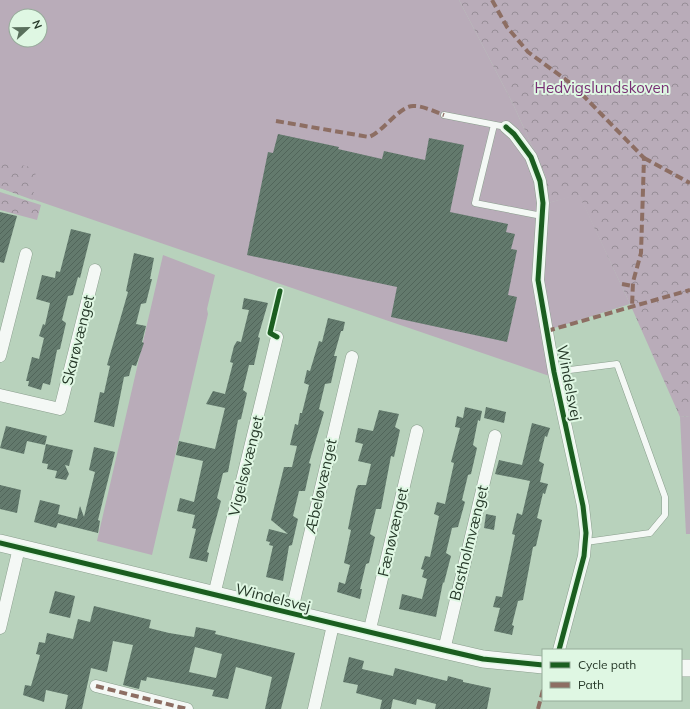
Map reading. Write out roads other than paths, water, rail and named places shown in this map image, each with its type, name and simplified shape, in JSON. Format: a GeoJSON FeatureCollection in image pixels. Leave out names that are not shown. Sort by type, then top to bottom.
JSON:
{"type":"FeatureCollection","features":[{"type":"Feature","properties":{"kind":"street","name":"Windelsvej"},"geometry":{"type":"LineString","coordinates":[[506,127],[514,134],[531,157],[540,181],[542,216],[538,280],[554,372],[583,506],[586,542],[584,556],[559,649]]}},
{"type":"Feature","properties":{"kind":"street"},"geometry":{"type":"LineString","coordinates":[[0,356],[26,254]]}},
{"type":"Feature","properties":{"kind":"street","name":"Skarøvænget"},"geometry":{"type":"LineString","coordinates":[[0,395],[60,410],[95,270]]}},
{"type":"Feature","properties":{"kind":"street","name":"Vigelsøvænget"},"geometry":{"type":"LineString","coordinates":[[214,595],[277,336]]}},
{"type":"Feature","properties":{"kind":"street","name":"Æbeløvænget"},"geometry":{"type":"LineString","coordinates":[[291,614],[352,357]]}},
{"type":"Feature","properties":{"kind":"street","name":"Fænøvænget"},"geometry":{"type":"LineString","coordinates":[[369,633],[417,431]]}},
{"type":"Feature","properties":{"kind":"street","name":"Bastholmvænget"},"geometry":{"type":"LineString","coordinates":[[444,650],[495,436]]}},
{"type":"Feature","properties":{"kind":"street","name":"Windelsvej"},"geometry":{"type":"LineString","coordinates":[[0,543],[334,625],[483,659],[542,665]]}},
{"type":"Feature","properties":{"kind":"street"},"geometry":{"type":"LineString","coordinates":[[0,628],[20,548]]}},
{"type":"Feature","properties":{"kind":"street"},"geometry":{"type":"LineString","coordinates":[[314,709],[334,625]]}},
{"type":"Feature","properties":{"kind":"street"},"geometry":{"type":"LineString","coordinates":[[96,686],[188,709]]}},
{"type":"Feature","properties":{"kind":"lane"},"geometry":{"type":"LineString","coordinates":[[444,115],[506,127]]}},
{"type":"Feature","properties":{"kind":"lane"},"geometry":{"type":"LineString","coordinates":[[494,124],[475,203],[542,216]]}},
{"type":"Feature","properties":{"kind":"lane"},"geometry":{"type":"LineString","coordinates":[[554,372],[617,364],[665,497],[665,515],[650,533],[586,542]]}},
{"type":"Feature","properties":{"kind":"park label","name":"Hedvigslundskoven"},"geometry":{"type":"Point","coordinates":[602,88]}}]}
